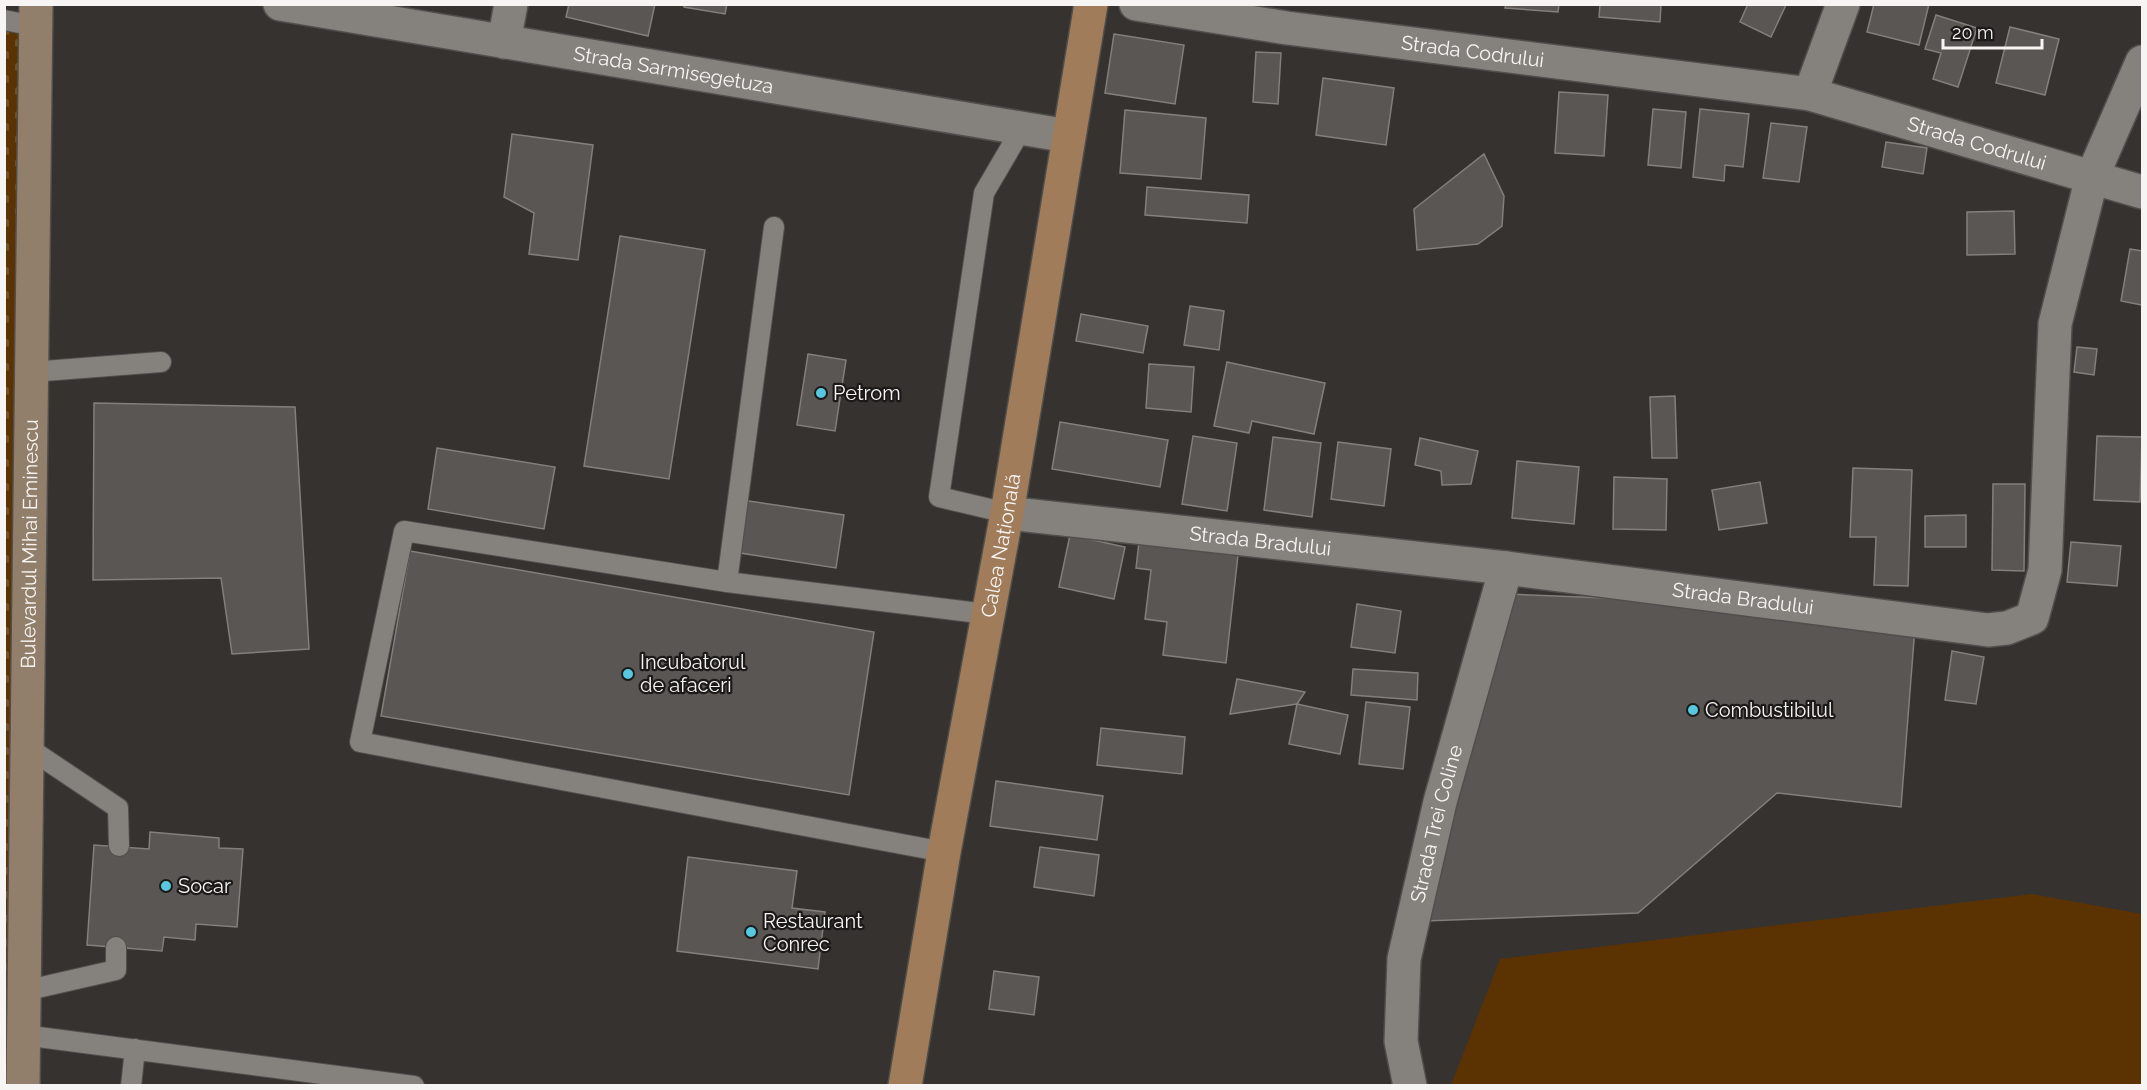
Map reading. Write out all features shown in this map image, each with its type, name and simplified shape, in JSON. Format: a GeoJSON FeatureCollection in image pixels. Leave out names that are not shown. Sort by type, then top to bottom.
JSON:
{"type":"FeatureCollection","features":[{"type":"Feature","properties":{"kind":"main road","name":"Calea Națională"},"geometry":{"type":"LineString","coordinates":[[905,1086],[944,852],[1007,513],[1091,4]]}},
{"type":"Feature","properties":{"kind":"main road","name":"Bulevardul Mihai Eminescu"},"geometry":{"type":"LineString","coordinates":[[23,1086],[31,372],[25,17]]}},
{"type":"Feature","properties":{"kind":"street","name":"Strada Sarmisegetuza"},"geometry":{"type":"LineString","coordinates":[[280,4],[1068,136]]}},
{"type":"Feature","properties":{"kind":"street"},"geometry":{"type":"LineString","coordinates":[[504,42],[511,4]]}},
{"type":"Feature","properties":{"kind":"street","name":"Strada Codrului"},"geometry":{"type":"LineString","coordinates":[[1136,4],[1287,16],[1810,94],[2142,192]]}},
{"type":"Feature","properties":{"kind":"street"},"geometry":{"type":"LineString","coordinates":[[1810,94],[1843,4]]}},
{"type":"Feature","properties":{"kind":"street"},"geometry":{"type":"LineString","coordinates":[[2092,177],[2142,62]]}},
{"type":"Feature","properties":{"kind":"street","name":"Strada Bradului"},"geometry":{"type":"LineString","coordinates":[[1007,513],[1506,568],[1988,630],[2007,628],[2032,618],[2044,570],[2055,324],[2092,177]]}},
{"type":"Feature","properties":{"kind":"street","name":"Strada Trei Coline"},"geometry":{"type":"LineString","coordinates":[[1410,1086],[1401,1041],[1404,959],[1440,802],[1506,568]]}},
{"type":"Feature","properties":{"kind":"lane"},"geometry":{"type":"LineString","coordinates":[[1007,513],[939,497],[984,193],[1022,128]]}},
{"type":"Feature","properties":{"kind":"lane"},"geometry":{"type":"LineString","coordinates":[[727,582],[774,227]]}},
{"type":"Feature","properties":{"kind":"lane"},"geometry":{"type":"LineString","coordinates":[[31,372],[161,362]]}},
{"type":"Feature","properties":{"kind":"lane"},"geometry":{"type":"LineString","coordinates":[[944,852],[360,742],[404,531],[727,582],[987,614]]}},
{"type":"Feature","properties":{"kind":"lane"},"geometry":{"type":"LineString","coordinates":[[27,747],[118,808],[119,846]]}},
{"type":"Feature","properties":{"kind":"lane"},"geometry":{"type":"LineString","coordinates":[[24,991],[116,970],[116,947]]}},
{"type":"Feature","properties":{"kind":"lane"},"geometry":{"type":"LineString","coordinates":[[23,1035],[414,1086]]}},
{"type":"Feature","properties":{"kind":"lane"},"geometry":{"type":"LineString","coordinates":[[131,1086],[135,1049]]}},
{"type":"Feature","properties":{"kind":"green space"},"geometry":{"type":"Polygon","coordinates":[[[5,18],[26,20],[23,1085],[5,1086],[5,18]]]}},
{"type":"Feature","properties":{"kind":"green space"},"geometry":{"type":"Polygon","coordinates":[[[2032,894],[2142,914],[2142,1085],[1451,1085],[1500,959],[2032,894]]]}},
{"type":"Feature","properties":{"kind":"building"},"geometry":{"type":"Polygon","coordinates":[[[569,4],[655,4],[648,36],[566,17],[569,4]]]}},
{"type":"Feature","properties":{"kind":"building"},"geometry":{"type":"Polygon","coordinates":[[[684,4],[727,4],[725,14],[684,7],[684,4]]]}},
{"type":"Feature","properties":{"kind":"building"},"geometry":{"type":"Polygon","coordinates":[[[1506,4],[1559,4],[1558,12],[1505,8],[1506,4]]]}},
{"type":"Feature","properties":{"kind":"building"},"geometry":{"type":"Polygon","coordinates":[[[1600,4],[1661,4],[1660,22],[1599,17],[1600,4]]]}},
{"type":"Feature","properties":{"kind":"building"},"geometry":{"type":"Polygon","coordinates":[[[1748,4],[1786,5],[1771,37],[1740,22],[1748,4]]]}},
{"type":"Feature","properties":{"kind":"building"},"geometry":{"type":"Polygon","coordinates":[[[1874,4],[1929,4],[1919,45],[1867,32],[1874,4]]]}},
{"type":"Feature","properties":{"kind":"building"},"geometry":{"type":"Polygon","coordinates":[[[1936,15],[1977,28],[1958,87],[1933,79],[1941,53],[1925,49],[1936,15]]]}},
{"type":"Feature","properties":{"kind":"building"},"geometry":{"type":"Polygon","coordinates":[[[2010,27],[2059,39],[2045,95],[1996,83],[2010,27]]]}},
{"type":"Feature","properties":{"kind":"building"},"geometry":{"type":"Polygon","coordinates":[[[1114,34],[1184,45],[1175,104],[1105,93],[1114,34]]]}},
{"type":"Feature","properties":{"kind":"building"},"geometry":{"type":"Polygon","coordinates":[[[1256,52],[1281,53],[1278,104],[1253,102],[1256,52]]]}},
{"type":"Feature","properties":{"kind":"building"},"geometry":{"type":"Polygon","coordinates":[[[1323,78],[1394,88],[1386,145],[1316,135],[1323,78]]]}},
{"type":"Feature","properties":{"kind":"building"},"geometry":{"type":"Polygon","coordinates":[[[1559,92],[1608,95],[1604,156],[1555,153],[1559,92]]]}},
{"type":"Feature","properties":{"kind":"building"},"geometry":{"type":"Polygon","coordinates":[[[1653,109],[1686,112],[1681,168],[1648,165],[1653,109]]]}},
{"type":"Feature","properties":{"kind":"building"},"geometry":{"type":"Polygon","coordinates":[[[1700,109],[1749,114],[1743,167],[1725,165],[1724,181],[1693,177],[1700,109]]]}},
{"type":"Feature","properties":{"kind":"building"},"geometry":{"type":"Polygon","coordinates":[[[1125,110],[1206,118],[1201,179],[1120,173],[1125,110]]]}},
{"type":"Feature","properties":{"kind":"building"},"geometry":{"type":"Polygon","coordinates":[[[1771,123],[1807,127],[1799,182],[1763,178],[1771,123]]]}},
{"type":"Feature","properties":{"kind":"building"},"geometry":{"type":"Polygon","coordinates":[[[512,134],[593,145],[578,260],[529,254],[534,213],[504,197],[512,134]]]}},
{"type":"Feature","properties":{"kind":"building"},"geometry":{"type":"Polygon","coordinates":[[[1886,142],[1927,148],[1923,174],[1882,167],[1886,142]]]}},
{"type":"Feature","properties":{"kind":"building"},"geometry":{"type":"Polygon","coordinates":[[[1484,154],[1504,196],[1502,226],[1478,244],[1417,250],[1414,209],[1484,154]]]}},
{"type":"Feature","properties":{"kind":"building"},"geometry":{"type":"Polygon","coordinates":[[[1147,187],[1249,195],[1247,223],[1145,215],[1147,187]]]}},
{"type":"Feature","properties":{"kind":"building"},"geometry":{"type":"Polygon","coordinates":[[[2014,211],[2015,254],[1967,255],[1967,212],[2014,211]]]}},
{"type":"Feature","properties":{"kind":"building"},"geometry":{"type":"Polygon","coordinates":[[[620,236],[705,250],[669,479],[584,466],[620,236]]]}},
{"type":"Feature","properties":{"kind":"building"},"geometry":{"type":"Polygon","coordinates":[[[2130,249],[2142,251],[2142,305],[2121,301],[2130,249]]]}},
{"type":"Feature","properties":{"kind":"building"},"geometry":{"type":"Polygon","coordinates":[[[1190,306],[1224,311],[1219,350],[1184,345],[1190,306]]]}},
{"type":"Feature","properties":{"kind":"building"},"geometry":{"type":"Polygon","coordinates":[[[1081,314],[1148,326],[1143,353],[1076,341],[1081,314]]]}},
{"type":"Feature","properties":{"kind":"building"},"geometry":{"type":"Polygon","coordinates":[[[2077,347],[2097,349],[2094,375],[2074,372],[2077,347]]]}},
{"type":"Feature","properties":{"kind":"building","name":"Petrom"},"geometry":{"type":"Polygon","coordinates":[[[808,354],[846,360],[835,431],[797,425],[808,354]]]}},
{"type":"Feature","properties":{"kind":"building"},"geometry":{"type":"Polygon","coordinates":[[[1227,362],[1325,383],[1314,434],[1252,421],[1249,433],[1214,426],[1227,362]]]}},
{"type":"Feature","properties":{"kind":"building"},"geometry":{"type":"Polygon","coordinates":[[[1149,364],[1194,367],[1191,412],[1146,408],[1149,364]]]}},
{"type":"Feature","properties":{"kind":"building"},"geometry":{"type":"Polygon","coordinates":[[[1675,396],[1677,458],[1652,458],[1650,397],[1675,396]]]}},
{"type":"Feature","properties":{"kind":"building"},"geometry":{"type":"Polygon","coordinates":[[[94,403],[295,407],[309,649],[232,654],[221,578],[93,580],[94,403]]]}},
{"type":"Feature","properties":{"kind":"building"},"geometry":{"type":"Polygon","coordinates":[[[1060,422],[1168,440],[1160,487],[1052,469],[1060,422]]]}},
{"type":"Feature","properties":{"kind":"building"},"geometry":{"type":"Polygon","coordinates":[[[1193,436],[1237,443],[1227,511],[1182,504],[1193,436]]]}},
{"type":"Feature","properties":{"kind":"building"},"geometry":{"type":"Polygon","coordinates":[[[2097,436],[2142,437],[2140,502],[2094,500],[2097,436]]]}},
{"type":"Feature","properties":{"kind":"building"},"geometry":{"type":"Polygon","coordinates":[[[1273,437],[1321,443],[1312,517],[1264,510],[1273,437]]]}},
{"type":"Feature","properties":{"kind":"building"},"geometry":{"type":"Polygon","coordinates":[[[1420,438],[1478,451],[1471,484],[1442,485],[1441,471],[1415,465],[1420,438]]]}},
{"type":"Feature","properties":{"kind":"building"},"geometry":{"type":"Polygon","coordinates":[[[1338,442],[1391,449],[1384,506],[1331,499],[1338,442]]]}},
{"type":"Feature","properties":{"kind":"building"},"geometry":{"type":"Polygon","coordinates":[[[437,448],[555,467],[544,529],[428,509],[437,448]]]}},
{"type":"Feature","properties":{"kind":"building"},"geometry":{"type":"Polygon","coordinates":[[[1517,461],[1579,467],[1574,524],[1512,518],[1517,461]]]}},
{"type":"Feature","properties":{"kind":"building"},"geometry":{"type":"Polygon","coordinates":[[[1853,468],[1912,470],[1908,586],[1874,585],[1876,537],[1850,537],[1853,468]]]}},
{"type":"Feature","properties":{"kind":"building"},"geometry":{"type":"Polygon","coordinates":[[[1614,477],[1667,479],[1666,530],[1613,529],[1614,477]]]}},
{"type":"Feature","properties":{"kind":"building"},"geometry":{"type":"Polygon","coordinates":[[[1760,482],[1767,523],[1719,530],[1712,490],[1760,482]]]}},
{"type":"Feature","properties":{"kind":"building"},"geometry":{"type":"Polygon","coordinates":[[[1993,484],[2025,484],[2024,571],[1992,570],[1993,484]]]}},
{"type":"Feature","properties":{"kind":"building"},"geometry":{"type":"Polygon","coordinates":[[[742,500],[844,515],[836,568],[734,552],[742,500]]]}},
{"type":"Feature","properties":{"kind":"building"},"geometry":{"type":"Polygon","coordinates":[[[1966,515],[1966,547],[1925,547],[1925,516],[1966,515]]]}},
{"type":"Feature","properties":{"kind":"building"},"geometry":{"type":"Polygon","coordinates":[[[1070,535],[1125,547],[1114,599],[1059,587],[1070,535]]]}},
{"type":"Feature","properties":{"kind":"building"},"geometry":{"type":"Polygon","coordinates":[[[1139,542],[1238,555],[1226,663],[1163,655],[1167,622],[1145,619],[1151,570],[1136,568],[1139,542]]]}},
{"type":"Feature","properties":{"kind":"building"},"geometry":{"type":"Polygon","coordinates":[[[2071,542],[2121,546],[2117,586],[2067,582],[2071,542]]]}},
{"type":"Feature","properties":{"kind":"building","name":"Incubatorul de afaceri"},"geometry":{"type":"Polygon","coordinates":[[[410,551],[874,632],[849,795],[381,716],[410,551]]]}},
{"type":"Feature","properties":{"kind":"building","name":"Combustibilul"},"geometry":{"type":"Polygon","coordinates":[[[1508,594],[1607,598],[1915,627],[1901,807],[1777,793],[1638,913],[1425,921],[1508,594]]]}},
{"type":"Feature","properties":{"kind":"building"},"geometry":{"type":"Polygon","coordinates":[[[1357,604],[1401,611],[1395,653],[1351,647],[1357,604]]]}},
{"type":"Feature","properties":{"kind":"building"},"geometry":{"type":"Polygon","coordinates":[[[1952,651],[1984,657],[1976,704],[1945,700],[1952,651]]]}},
{"type":"Feature","properties":{"kind":"building"},"geometry":{"type":"Polygon","coordinates":[[[1353,669],[1418,673],[1417,700],[1351,695],[1353,669]]]}},
{"type":"Feature","properties":{"kind":"building"},"geometry":{"type":"Polygon","coordinates":[[[1237,679],[1305,692],[1297,704],[1230,714],[1237,679]]]}},
{"type":"Feature","properties":{"kind":"building"},"geometry":{"type":"Polygon","coordinates":[[[1366,702],[1410,707],[1403,769],[1359,764],[1366,702]]]}},
{"type":"Feature","properties":{"kind":"building"},"geometry":{"type":"Polygon","coordinates":[[[1297,704],[1348,715],[1340,754],[1289,744],[1297,704]]]}},
{"type":"Feature","properties":{"kind":"building"},"geometry":{"type":"Polygon","coordinates":[[[1101,728],[1185,737],[1182,774],[1097,765],[1101,728]]]}},
{"type":"Feature","properties":{"kind":"building"},"geometry":{"type":"Polygon","coordinates":[[[996,781],[1103,796],[1097,840],[990,826],[996,781]]]}},
{"type":"Feature","properties":{"kind":"building","name":"Socar"},"geometry":{"type":"Polygon","coordinates":[[[150,832],[219,838],[219,848],[243,849],[237,927],[196,924],[195,940],[164,937],[162,951],[87,945],[94,845],[149,849],[150,832]]]}},
{"type":"Feature","properties":{"kind":"building"},"geometry":{"type":"Polygon","coordinates":[[[1040,847],[1099,855],[1094,896],[1034,887],[1040,847]]]}},
{"type":"Feature","properties":{"kind":"building","name":"Restaurant Conrec"},"geometry":{"type":"Polygon","coordinates":[[[688,857],[797,871],[792,908],[825,912],[818,969],[677,951],[688,857]]]}},
{"type":"Feature","properties":{"kind":"building"},"geometry":{"type":"Polygon","coordinates":[[[994,971],[1039,977],[1034,1015],[989,1009],[994,971]]]}},
{"type":"Feature","properties":{"kind":"place","name":"Petrom"},"geometry":{"type":"Point","coordinates":[821,393]}},
{"type":"Feature","properties":{"kind":"place","name":"Incubatorul de afaceri"},"geometry":{"type":"Point","coordinates":[628,674]}},
{"type":"Feature","properties":{"kind":"place","name":"Combustibilul"},"geometry":{"type":"Point","coordinates":[1693,710]}},
{"type":"Feature","properties":{"kind":"place","name":"Socar"},"geometry":{"type":"Point","coordinates":[166,886]}},
{"type":"Feature","properties":{"kind":"place","name":"Restaurant Conrec"},"geometry":{"type":"Point","coordinates":[751,932]}}]}
